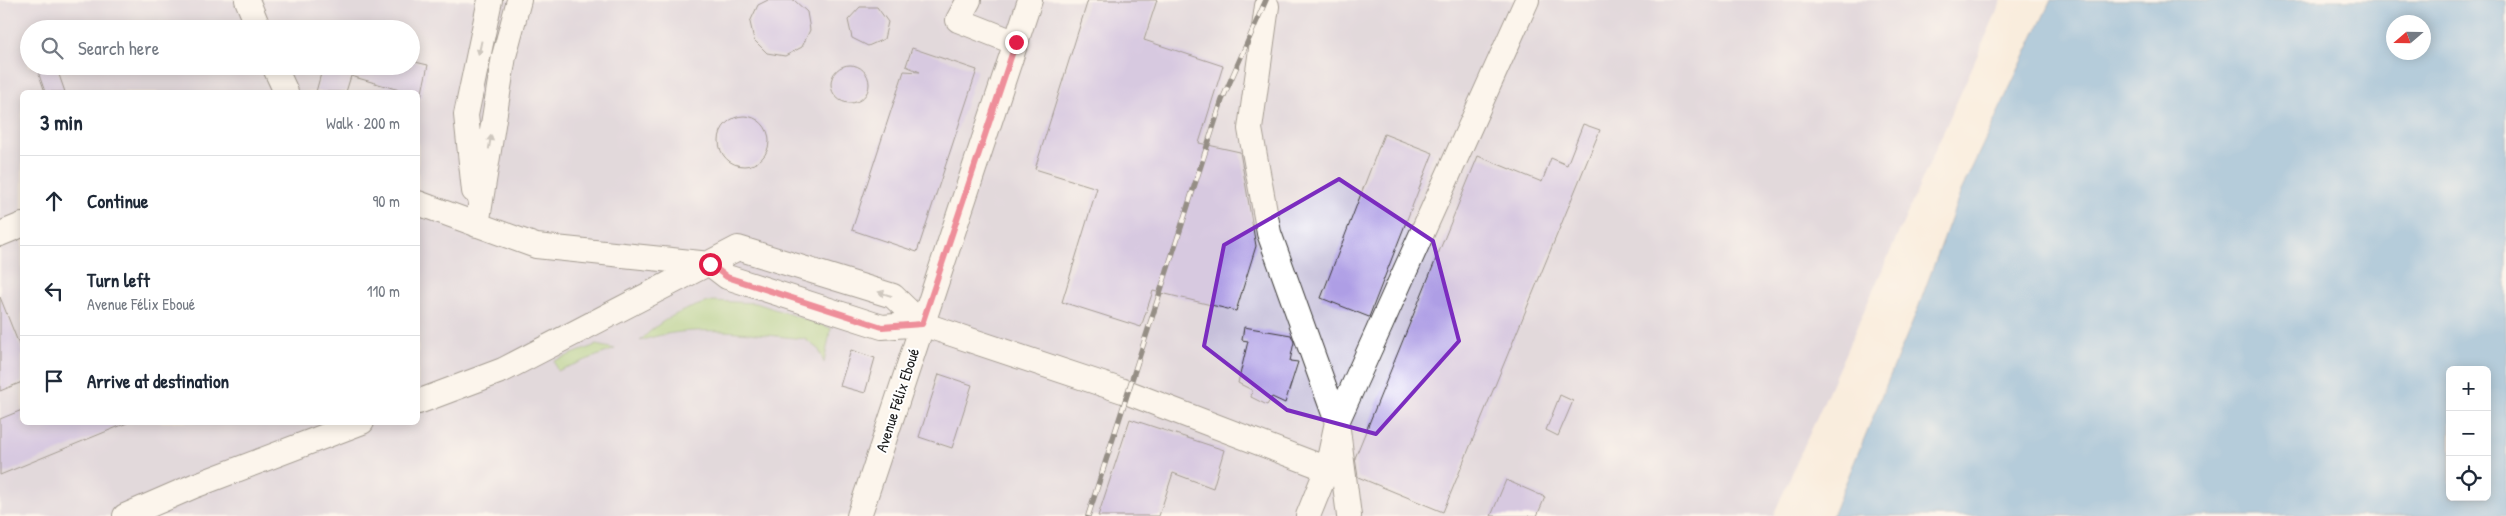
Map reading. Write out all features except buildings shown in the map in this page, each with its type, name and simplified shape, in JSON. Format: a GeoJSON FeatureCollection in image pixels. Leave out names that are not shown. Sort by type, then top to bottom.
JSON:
{"type":"FeatureCollection","features":[{"type":"Feature","properties":{"kind":"street"},"geometry":{"type":"LineString","coordinates":[[248,0],[256,20]]}},
{"type":"Feature","properties":{"kind":"street"},"geometry":{"type":"LineString","coordinates":[[477,225],[466,115],[490,0]]}},
{"type":"Feature","properties":{"kind":"street"},"geometry":{"type":"LineString","coordinates":[[477,225],[504,56],[519,0]]}},
{"type":"Feature","properties":{"kind":"street"},"geometry":{"type":"LineString","coordinates":[[969,0],[958,20],[1016,42]]}},
{"type":"Feature","properties":{"kind":"street","name":"Avenue Félix Eboué"},"geometry":{"type":"LineString","coordinates":[[858,516],[1030,0]]}},
{"type":"Feature","properties":{"kind":"street"},"geometry":{"type":"LineString","coordinates":[[1308,516],[1328,470],[1338,422],[1527,0]]}},
{"type":"Feature","properties":{"kind":"street"},"geometry":{"type":"LineString","coordinates":[[1267,6],[1250,129],[1269,233],[1338,422],[1348,516]]}},
{"type":"Feature","properties":{"kind":"street"},"geometry":{"type":"LineString","coordinates":[[420,204],[536,246],[710,264],[727,277],[882,327],[922,324],[1129,393],[1328,470]]}},
{"type":"Feature","properties":{"kind":"street"},"geometry":{"type":"LineString","coordinates":[[0,234],[20,226]]}},
{"type":"Feature","properties":{"kind":"street"},"geometry":{"type":"LineString","coordinates":[[420,401],[503,370],[738,248],[893,296],[922,324]]}},
{"type":"Feature","properties":{"kind":"street"},"geometry":{"type":"LineString","coordinates":[[125,516],[194,486],[354,425]]}},
{"type":"Feature","properties":{"kind":"highlighted area"},"geometry":{"type":"Polygon","coordinates":[[[1339,179],[1433,241],[1459,341],[1376,434],[1287,410],[1204,346],[1224,245],[1339,179]]]}},
{"type":"Feature","properties":{"kind":"shaded area"},"geometry":{"type":"Polygon","coordinates":[[[0,0],[2002,0],[1773,516],[0,516],[0,0]]]}},
{"type":"Feature","properties":{"kind":"green space"},"geometry":{"type":"Polygon","coordinates":[[[712,301],[756,303],[831,328],[824,363],[819,350],[805,339],[743,332],[701,331],[660,335],[640,341],[648,333],[673,316],[712,301]]]}},
{"type":"Feature","properties":{"kind":"green space"},"geometry":{"type":"Polygon","coordinates":[[[596,345],[615,349],[557,371],[554,361],[596,345]]]}},
{"type":"Feature","properties":{"kind":"water"},"geometry":{"type":"Polygon","coordinates":[[[2051,0],[2506,0],[2506,516],[1832,516],[1918,308],[1961,191],[2051,0]]]}},
{"type":"Feature","properties":{"kind":"railway"},"geometry":{"type":"LineString","coordinates":[[1088,516],[1222,100],[1266,0]]}},
{"type":"Feature","properties":{"kind":"route"},"geometry":{"type":"LineString","coordinates":[[710,264],[727,277],[882,327],[922,324],[1016,42]]}}]}
